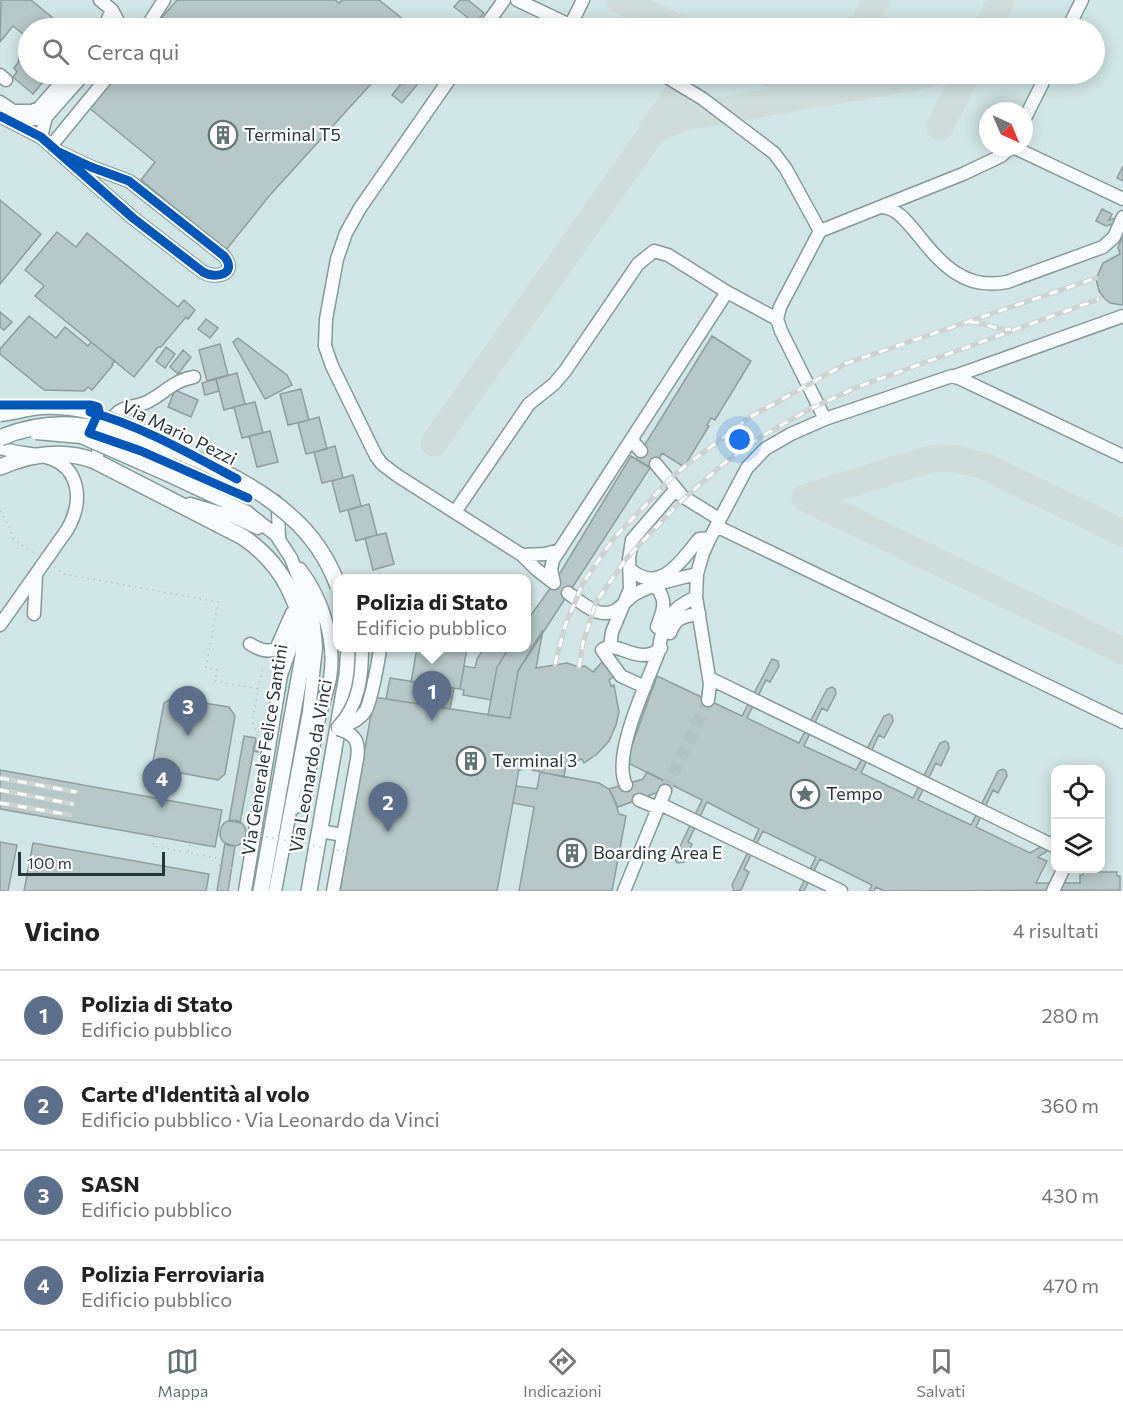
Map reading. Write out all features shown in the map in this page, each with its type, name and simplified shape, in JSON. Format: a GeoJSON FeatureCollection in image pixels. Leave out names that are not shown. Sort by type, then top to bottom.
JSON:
{"type":"FeatureCollection","features":[{"type":"Feature","properties":{"kind":"main road"},"geometry":{"type":"LineString","coordinates":[[0,438],[18,431],[48,425],[88,427],[160,446],[237,479],[278,506],[300,525],[322,555],[333,576]]}},
{"type":"Feature","properties":{"kind":"main road","name":"Via Generale Felice Santini"},"geometry":{"type":"LineString","coordinates":[[0,467],[38,456],[74,455],[95,461],[238,534],[252,543],[279,570],[302,628],[303,656],[261,891]]}},
{"type":"Feature","properties":{"kind":"main road","name":"Via Leonardo da Vinci"},"geometry":{"type":"LineString","coordinates":[[309,891],[347,675],[349,652]]}},
{"type":"Feature","properties":{"kind":"street"},"geometry":{"type":"LineString","coordinates":[[100,0],[112,10],[116,18]]}},
{"type":"Feature","properties":{"kind":"street"},"geometry":{"type":"LineString","coordinates":[[152,18],[164,0]]}},
{"type":"Feature","properties":{"kind":"street"},"geometry":{"type":"LineString","coordinates":[[491,18],[504,0]]}},
{"type":"Feature","properties":{"kind":"street"},"geometry":{"type":"LineString","coordinates":[[517,0],[554,18]]}},
{"type":"Feature","properties":{"kind":"street"},"geometry":{"type":"LineString","coordinates":[[576,18],[583,0]]}},
{"type":"Feature","properties":{"kind":"street"},"geometry":{"type":"LineString","coordinates":[[1073,18],[1082,0]]}},
{"type":"Feature","properties":{"kind":"street"},"geometry":{"type":"LineString","coordinates":[[108,18],[112,10]]}},
{"type":"Feature","properties":{"kind":"street"},"geometry":{"type":"LineString","coordinates":[[0,121],[39,108],[60,84]]}},
{"type":"Feature","properties":{"kind":"street"},"geometry":{"type":"LineString","coordinates":[[41,137],[46,117],[75,84]]}},
{"type":"Feature","properties":{"kind":"street"},"geometry":{"type":"LineString","coordinates":[[55,149],[103,84]]}},
{"type":"Feature","properties":{"kind":"street"},"geometry":{"type":"LineString","coordinates":[[446,84],[360,208],[346,233],[337,259],[324,336],[332,366],[376,456],[389,470],[522,555],[536,570],[554,583],[551,565],[726,292]]}},
{"type":"Feature","properties":{"kind":"street"},"geometry":{"type":"LineString","coordinates":[[678,84],[703,99],[774,153],[786,169],[820,231]]}},
{"type":"Feature","properties":{"kind":"street"},"geometry":{"type":"LineString","coordinates":[[1033,102],[1042,84]]}},
{"type":"Feature","properties":{"kind":"street"},"geometry":{"type":"LineString","coordinates":[[0,102],[13,118],[41,137],[125,211],[203,272],[216,276],[225,273],[228,269],[227,259],[224,256],[138,187],[55,149]]}},
{"type":"Feature","properties":{"kind":"street"},"geometry":{"type":"LineString","coordinates":[[0,116],[33,120],[46,117]]}},
{"type":"Feature","properties":{"kind":"street"},"geometry":{"type":"LineString","coordinates":[[825,419],[777,320],[780,307],[820,231],[963,174],[1001,156]]}},
{"type":"Feature","properties":{"kind":"street"},"geometry":{"type":"LineString","coordinates":[[1031,156],[1123,199]]}},
{"type":"Feature","properties":{"kind":"street"},"geometry":{"type":"LineString","coordinates":[[125,211],[121,195],[131,186],[138,187]]}},
{"type":"Feature","properties":{"kind":"street"},"geometry":{"type":"LineString","coordinates":[[876,208],[886,207],[894,211],[954,273],[972,280],[997,284],[1014,280],[1103,247],[1114,237],[1123,217]]}},
{"type":"Feature","properties":{"kind":"street"},"geometry":{"type":"LineString","coordinates":[[455,512],[529,404],[566,371],[638,264],[654,251],[668,255],[726,292],[777,320]]}},
{"type":"Feature","properties":{"kind":"street"},"geometry":{"type":"LineString","coordinates":[[708,700],[709,678],[696,597],[697,574],[703,553],[738,482],[757,456],[777,441],[825,419],[946,377],[955,376],[1123,316]]}},
{"type":"Feature","properties":{"kind":"street"},"geometry":{"type":"LineString","coordinates":[[955,376],[1123,456]]}},
{"type":"Feature","properties":{"kind":"street"},"geometry":{"type":"LineString","coordinates":[[95,461],[109,425],[121,410],[144,403],[173,383],[194,377]]}},
{"type":"Feature","properties":{"kind":"street","name":"Via Mario Pezzi"},"geometry":{"type":"LineString","coordinates":[[0,415],[48,408],[68,408],[95,414],[156,438],[237,479]]}},
{"type":"Feature","properties":{"kind":"street"},"geometry":{"type":"LineString","coordinates":[[109,425],[230,472],[253,485],[276,501],[279,538]]}},
{"type":"Feature","properties":{"kind":"street"},"geometry":{"type":"LineString","coordinates":[[0,438],[45,432],[81,437],[247,512],[279,538],[291,558],[313,616],[316,647],[309,712],[276,891]]}},
{"type":"Feature","properties":{"kind":"street"},"geometry":{"type":"LineString","coordinates":[[633,437],[634,443],[641,451]]}},
{"type":"Feature","properties":{"kind":"street"},"geometry":{"type":"LineString","coordinates":[[0,448],[54,460],[67,470],[76,484],[78,495],[77,508],[72,521],[0,625]]}},
{"type":"Feature","properties":{"kind":"street"},"geometry":{"type":"LineString","coordinates":[[656,464],[675,490],[693,504],[715,528],[1123,722]]}},
{"type":"Feature","properties":{"kind":"street"},"geometry":{"type":"LineString","coordinates":[[147,487],[194,506],[242,520],[262,531],[291,558]]}},
{"type":"Feature","properties":{"kind":"street"},"geometry":{"type":"LineString","coordinates":[[610,647],[612,633],[630,589],[629,547],[632,540],[675,490]]}},
{"type":"Feature","properties":{"kind":"street"},"geometry":{"type":"LineString","coordinates":[[630,568],[644,577],[662,576],[674,569],[699,539],[715,528]]}},
{"type":"Feature","properties":{"kind":"street"},"geometry":{"type":"LineString","coordinates":[[522,555],[545,554],[560,550]]}},
{"type":"Feature","properties":{"kind":"street"},"geometry":{"type":"LineString","coordinates":[[568,593],[601,613],[616,610],[635,594],[665,582],[697,574]]}},
{"type":"Feature","properties":{"kind":"street"},"geometry":{"type":"LineString","coordinates":[[31,617],[32,580]]}},
{"type":"Feature","properties":{"kind":"street"},"geometry":{"type":"LineString","coordinates":[[656,586],[662,595],[664,605],[654,637],[659,651]]}},
{"type":"Feature","properties":{"kind":"street"},"geometry":{"type":"LineString","coordinates":[[626,785],[622,775],[622,759],[628,735],[659,651],[660,639],[668,618],[677,607],[696,597]]}},
{"type":"Feature","properties":{"kind":"street"},"geometry":{"type":"LineString","coordinates":[[250,644],[263,650],[276,649],[294,609]]}},
{"type":"Feature","properties":{"kind":"street"},"geometry":{"type":"LineString","coordinates":[[278,670],[294,609]]}},
{"type":"Feature","properties":{"kind":"street"},"geometry":{"type":"LineString","coordinates":[[245,891],[272,722],[281,675],[295,627],[294,609]]}},
{"type":"Feature","properties":{"kind":"street"},"geometry":{"type":"LineString","coordinates":[[645,687],[621,676],[602,652],[605,647],[640,656],[659,651],[668,640],[674,622],[699,613]]}},
{"type":"Feature","properties":{"kind":"street"},"geometry":{"type":"LineString","coordinates":[[338,728],[348,717],[357,698],[363,652]]}},
{"type":"Feature","properties":{"kind":"street"},"geometry":{"type":"LineString","coordinates":[[338,728],[348,725],[366,710],[380,652]]}},
{"type":"Feature","properties":{"kind":"street"},"geometry":{"type":"LineString","coordinates":[[709,678],[1051,845]]}},
{"type":"Feature","properties":{"kind":"street"},"geometry":{"type":"LineString","coordinates":[[333,891],[358,748],[357,741],[350,732],[338,728]]}},
{"type":"Feature","properties":{"kind":"street"},"geometry":{"type":"LineString","coordinates":[[624,891],[665,791]]}},
{"type":"Feature","properties":{"kind":"street"},"geometry":{"type":"LineString","coordinates":[[639,800],[659,806],[841,891]]}},
{"type":"Feature","properties":{"kind":"street"},"geometry":{"type":"LineString","coordinates":[[320,831],[343,835]]}},
{"type":"Feature","properties":{"kind":"street"},"geometry":{"type":"LineString","coordinates":[[1053,891],[1062,873]]}},
{"type":"Feature","properties":{"kind":"path"},"geometry":{"type":"LineString","coordinates":[[0,511],[14,539],[64,574],[218,602],[206,668],[217,670],[215,681],[259,689]]}},
{"type":"Feature","properties":{"kind":"path"},"geometry":{"type":"LineString","coordinates":[[257,742],[257,732],[252,722],[263,666]]}},
{"type":"Feature","properties":{"kind":"path"},"geometry":{"type":"LineString","coordinates":[[257,732],[264,733]]}},
{"type":"Feature","properties":{"kind":"path"},"geometry":{"type":"LineString","coordinates":[[221,891],[248,744],[223,739]]}},
{"type":"Feature","properties":{"kind":"path"},"geometry":{"type":"LineString","coordinates":[[82,805],[121,812]]}},
{"type":"Feature","properties":{"kind":"path"},"geometry":{"type":"LineString","coordinates":[[219,828],[347,852]]}},
{"type":"Feature","properties":{"kind":"path"},"geometry":{"type":"LineString","coordinates":[[240,832],[239,835],[246,837]]}},
{"type":"Feature","properties":{"kind":"path"},"geometry":{"type":"LineString","coordinates":[[154,837],[153,846],[220,859],[219,866],[240,870]]}},
{"type":"Feature","properties":{"kind":"path"},"geometry":{"type":"LineString","coordinates":[[188,853],[189,843]]}},
{"type":"Feature","properties":{"kind":"path"},"geometry":{"type":"LineString","coordinates":[[225,891],[230,868]]}},
{"type":"Feature","properties":{"kind":"building"},"geometry":{"type":"Polygon","coordinates":[[[1,0],[31,0],[53,18],[18,18],[18,30],[13,26],[0,42],[1,0]]]}},
{"type":"Feature","properties":{"kind":"building"},"geometry":{"type":"Polygon","coordinates":[[[177,0],[335,0],[339,3],[342,0],[379,0],[402,18],[162,18],[177,0]]]}},
{"type":"Feature","properties":{"kind":"building"},"geometry":{"type":"Polygon","coordinates":[[[460,0],[468,0],[484,13],[480,18],[468,18],[454,7],[460,0]]]}},
{"type":"Feature","properties":{"kind":"building"},"geometry":{"type":"Polygon","coordinates":[[[18,63],[18,81],[13,77],[17,72],[14,68],[18,63]]]}},
{"type":"Feature","properties":{"kind":"building"},"geometry":{"type":"Polygon","coordinates":[[[21,84],[41,84],[33,94],[21,84]]]}},
{"type":"Feature","properties":{"kind":"building","name":"Terminal T5"},"geometry":{"type":"Polygon","coordinates":[[[108,84],[371,84],[270,195],[226,250],[141,180],[155,162],[88,107],[108,84]]]}},
{"type":"Feature","properties":{"kind":"building"},"geometry":{"type":"Polygon","coordinates":[[[401,84],[418,84],[402,103],[392,95],[401,84]]]}},
{"type":"Feature","properties":{"kind":"building"},"geometry":{"type":"Polygon","coordinates":[[[1123,166],[1123,181],[1117,178],[1123,166]]]}},
{"type":"Feature","properties":{"kind":"building"},"geometry":{"type":"Polygon","coordinates":[[[0,200],[41,234],[0,284],[0,200]]]}},
{"type":"Feature","properties":{"kind":"building"},"geometry":{"type":"Polygon","coordinates":[[[1102,209],[1112,214],[1109,220],[1123,216],[1123,221],[1106,226],[1096,221],[1102,209]]]}},
{"type":"Feature","properties":{"kind":"building"},"geometry":{"type":"Polygon","coordinates":[[[57,232],[76,247],[87,233],[178,307],[184,300],[195,310],[188,319],[186,317],[161,347],[158,347],[134,377],[35,296],[44,286],[25,270],[57,232]]]}},
{"type":"Feature","properties":{"kind":"building"},"geometry":{"type":"Polygon","coordinates":[[[1123,236],[1122,305],[1110,303],[1104,298],[1099,291],[1096,279],[1103,263],[1120,254],[1118,247],[1123,236]]]}},
{"type":"Feature","properties":{"kind":"building"},"geometry":{"type":"Polygon","coordinates":[[[0,312],[12,322],[4,330],[0,327],[0,312]]]}},
{"type":"Feature","properties":{"kind":"building"},"geometry":{"type":"Polygon","coordinates":[[[29,316],[56,338],[65,327],[88,346],[91,342],[115,361],[113,365],[92,390],[88,387],[84,391],[44,390],[0,354],[0,349],[29,316]]]}},
{"type":"Feature","properties":{"kind":"building"},"geometry":{"type":"Polygon","coordinates":[[[206,319],[218,328],[210,338],[198,329],[206,319]]]}},
{"type":"Feature","properties":{"kind":"building"},"geometry":{"type":"Polygon","coordinates":[[[712,336],[751,361],[715,420],[711,418],[707,425],[709,426],[684,467],[662,453],[653,469],[636,459],[712,336]]]}},
{"type":"Feature","properties":{"kind":"building"},"geometry":{"type":"Polygon","coordinates":[[[238,338],[287,375],[292,385],[265,399],[233,342],[238,338]]]}},
{"type":"Feature","properties":{"kind":"building"},"geometry":{"type":"Polygon","coordinates":[[[220,344],[228,375],[207,381],[199,350],[220,344]]]}},
{"type":"Feature","properties":{"kind":"building"},"geometry":{"type":"Polygon","coordinates":[[[166,347],[175,354],[165,368],[156,361],[166,347]]]}},
{"type":"Feature","properties":{"kind":"building"},"geometry":{"type":"Polygon","coordinates":[[[183,350],[191,357],[178,374],[170,367],[183,350]]]}},
{"type":"Feature","properties":{"kind":"building"},"geometry":{"type":"Polygon","coordinates":[[[237,373],[245,404],[224,410],[216,379],[237,373]]]}},
{"type":"Feature","properties":{"kind":"building"},"geometry":{"type":"Polygon","coordinates":[[[216,379],[219,391],[205,395],[202,383],[216,379]]]}},
{"type":"Feature","properties":{"kind":"building"},"geometry":{"type":"Polygon","coordinates":[[[301,389],[309,420],[288,425],[280,394],[301,389]]]}},
{"type":"Feature","properties":{"kind":"building"},"geometry":{"type":"Polygon","coordinates":[[[175,390],[198,400],[191,417],[168,407],[175,390]]]}},
{"type":"Feature","properties":{"kind":"building"},"geometry":{"type":"Polygon","coordinates":[[[255,402],[263,433],[242,438],[234,407],[255,402]]]}},
{"type":"Feature","properties":{"kind":"building"},"geometry":{"type":"Polygon","coordinates":[[[319,417],[327,449],[306,454],[298,423],[319,417]]]}},
{"type":"Feature","properties":{"kind":"building"},"geometry":{"type":"Polygon","coordinates":[[[270,431],[278,462],[257,467],[249,436],[270,431]]]}},
{"type":"Feature","properties":{"kind":"building"},"geometry":{"type":"Polygon","coordinates":[[[335,446],[343,478],[322,483],[314,452],[335,446]]]}},
{"type":"Feature","properties":{"kind":"building"},"geometry":{"type":"Polygon","coordinates":[[[631,456],[650,468],[531,651],[531,615],[554,583],[631,456]]]}},
{"type":"Feature","properties":{"kind":"building"},"geometry":{"type":"Polygon","coordinates":[[[353,475],[361,506],[340,512],[332,481],[353,475]]]}},
{"type":"Feature","properties":{"kind":"building"},"geometry":{"type":"Polygon","coordinates":[[[369,504],[377,535],[356,541],[348,510],[369,504]]]}},
{"type":"Feature","properties":{"kind":"building"},"geometry":{"type":"Polygon","coordinates":[[[386,533],[394,564],[373,570],[365,538],[386,533]]]}},
{"type":"Feature","properties":{"kind":"building","name":"Terminal 3"},"geometry":{"type":"Polygon","coordinates":[[[543,630],[536,668],[567,663],[579,667],[585,666],[593,672],[604,660],[616,675],[609,680],[611,686],[614,685],[619,712],[609,741],[597,754],[584,763],[582,759],[566,764],[564,777],[532,770],[533,764],[523,762],[521,770],[519,769],[497,891],[340,891],[374,697],[510,718],[518,671],[543,630]]]}},
{"type":"Feature","properties":{"kind":"building"},"geometry":{"type":"Polygon","coordinates":[[[416,652],[466,652],[460,689],[411,682],[416,652]]]}},
{"type":"Feature","properties":{"kind":"building"},"geometry":{"type":"Polygon","coordinates":[[[481,652],[506,652],[497,667],[491,700],[463,695],[464,690],[460,689],[464,666],[475,668],[481,652]]]}},
{"type":"Feature","properties":{"kind":"building"},"geometry":{"type":"Polygon","coordinates":[[[506,652],[530,652],[518,671],[510,718],[488,715],[497,667],[506,652]]]}},
{"type":"Feature","properties":{"kind":"building"},"geometry":{"type":"Polygon","coordinates":[[[772,659],[778,661],[779,666],[770,682],[766,680],[747,718],[799,743],[827,689],[832,687],[836,694],[827,711],[822,708],[804,746],[856,770],[884,716],[889,714],[893,721],[884,738],[879,735],[861,773],[913,798],[940,743],[945,741],[949,748],[941,766],[936,763],[918,800],[971,825],[998,771],[1003,769],[1007,776],[998,793],[993,790],[976,827],[1030,853],[1051,841],[1051,848],[1038,857],[1047,861],[1036,883],[1080,883],[1080,875],[1083,873],[1117,872],[1117,876],[1120,876],[1120,890],[884,891],[876,887],[874,891],[869,891],[872,885],[820,859],[804,891],[799,891],[816,857],[763,831],[744,869],[749,872],[741,890],[734,891],[732,885],[759,829],[707,802],[688,842],[692,844],[684,862],[676,862],[675,857],[702,800],[626,762],[657,676],[742,716],[772,659]]]}},
{"type":"Feature","properties":{"kind":"building"},"geometry":{"type":"Polygon","coordinates":[[[390,678],[454,688],[450,709],[386,699],[390,678]]]}},
{"type":"Feature","properties":{"kind":"building"},"geometry":{"type":"Polygon","coordinates":[[[172,698],[229,707],[235,716],[225,774],[218,780],[160,769],[153,761],[164,703],[172,698]]]}},
{"type":"Feature","properties":{"kind":"building"},"geometry":{"type":"Polygon","coordinates":[[[244,736],[256,738],[240,823],[229,821],[244,736]]]}},
{"type":"Feature","properties":{"kind":"building"},"geometry":{"type":"Polygon","coordinates":[[[255,742],[260,742],[258,752],[253,751],[255,742]]]}},
{"type":"Feature","properties":{"kind":"building"},"geometry":{"type":"Polygon","coordinates":[[[0,770],[222,810],[215,847],[0,809],[0,770]]]}},
{"type":"Feature","properties":{"kind":"building","name":"Boarding Area E"},"geometry":{"type":"Polygon","coordinates":[[[540,772],[599,783],[609,789],[619,814],[626,816],[612,891],[519,891],[534,807],[513,803],[516,786],[537,789],[540,772]]]}},
{"type":"Feature","properties":{"kind":"building"},"geometry":{"type":"Polygon","coordinates":[[[647,772],[675,786],[618,807],[609,789],[643,779],[647,772]]]}},
{"type":"Feature","properties":{"kind":"building"},"geometry":{"type":"Polygon","coordinates":[[[233,820],[242,824],[246,833],[242,842],[233,846],[224,842],[220,833],[224,824],[233,820]]]}},
{"type":"Feature","properties":{"kind":"building"},"geometry":{"type":"Polygon","coordinates":[[[0,842],[17,845],[8,891],[0,891],[0,842]]]}},
{"type":"Feature","properties":{"kind":"building"},"geometry":{"type":"Polygon","coordinates":[[[33,843],[209,874],[206,891],[24,891],[33,843]]]}},
{"type":"Feature","properties":{"kind":"building"},"geometry":{"type":"Polygon","coordinates":[[[225,843],[235,846],[228,891],[217,891],[225,843]]]}},
{"type":"Feature","properties":{"kind":"taxiway"},"geometry":{"type":"LineString","coordinates":[[620,0],[657,18]]}},
{"type":"Feature","properties":{"kind":"taxiway"},"geometry":{"type":"LineString","coordinates":[[867,18],[876,0]]}},
{"type":"Feature","properties":{"kind":"taxiway"},"geometry":{"type":"LineString","coordinates":[[992,18],[1001,0]]}},
{"type":"Feature","properties":{"kind":"taxiway"},"geometry":{"type":"LineString","coordinates":[[652,130],[679,91],[680,84]]}},
{"type":"Feature","properties":{"kind":"taxiway"},"geometry":{"type":"LineString","coordinates":[[792,84],[805,90],[824,93],[874,84]]}},
{"type":"Feature","properties":{"kind":"taxiway"},"geometry":{"type":"LineString","coordinates":[[434,443],[653,131],[680,118],[804,96],[830,84]]}},
{"type":"Feature","properties":{"kind":"taxiway"},"geometry":{"type":"LineString","coordinates":[[940,127],[961,84]]}},
{"type":"Feature","properties":{"kind":"taxiway"},"geometry":{"type":"LineString","coordinates":[[805,498],[931,459],[951,458],[984,466],[1123,533]]}},
{"type":"Feature","properties":{"kind":"taxiway"},"geometry":{"type":"LineString","coordinates":[[805,498],[1123,651]]}},
{"type":"Feature","properties":{"kind":"tunnel"},"geometry":{"type":"LineString","coordinates":[[665,791],[708,700]]}},
{"type":"Feature","properties":{"kind":"railway"},"geometry":{"type":"LineString","coordinates":[[555,664],[565,626],[583,583],[614,538],[675,474],[750,417],[847,363],[1096,278]]}},
{"type":"Feature","properties":{"kind":"railway"},"geometry":{"type":"LineString","coordinates":[[579,667],[583,643],[596,602],[626,559],[680,502],[722,465],[759,438],[808,410],[855,388],[1099,299]]}},
{"type":"Feature","properties":{"kind":"railway"},"geometry":{"type":"LineString","coordinates":[[970,322],[1011,329]]}},
{"type":"Feature","properties":{"kind":"railway"},"geometry":{"type":"LineString","coordinates":[[0,778],[76,792]]}},
{"type":"Feature","properties":{"kind":"railway"},"geometry":{"type":"LineString","coordinates":[[0,790],[73,804]]}},
{"type":"Feature","properties":{"kind":"railway"},"geometry":{"type":"LineString","coordinates":[[0,803],[70,815]]}},
{"type":"Feature","properties":{"kind":"cycle path"},"geometry":{"type":"LineString","coordinates":[[0,116],[41,137],[133,218],[203,272],[219,275],[227,271],[229,267],[224,256],[129,181],[59,152]]}},
{"type":"Feature","properties":{"kind":"cycle path"},"geometry":{"type":"LineString","coordinates":[[0,405],[91,405],[98,407],[99,411],[89,433],[141,451],[248,498]]}},
{"type":"Feature","properties":{"kind":"cycle path"},"geometry":{"type":"LineString","coordinates":[[90,412],[147,433],[237,479]]}},
{"type":"Feature","properties":{"kind":"place","name":"Terminal T5"},"geometry":{"type":"Point","coordinates":[223,135]}},
{"type":"Feature","properties":{"kind":"place","name":"Polizia di Stato"},"geometry":{"type":"Point","coordinates":[432,721]}},
{"type":"Feature","properties":{"kind":"place","name":"SASN"},"geometry":{"type":"Point","coordinates":[188,736]}},
{"type":"Feature","properties":{"kind":"place","name":"Terminal 3"},"geometry":{"type":"Point","coordinates":[471,761]}},
{"type":"Feature","properties":{"kind":"place","name":"Tempo"},"geometry":{"type":"Point","coordinates":[805,794]}},
{"type":"Feature","properties":{"kind":"place","name":"Polizia Ferroviaria"},"geometry":{"type":"Point","coordinates":[162,808]}},
{"type":"Feature","properties":{"kind":"place","name":"Carte d'Identità al volo"},"geometry":{"type":"Point","coordinates":[388,832]}},
{"type":"Feature","properties":{"kind":"place","name":"Boarding Area E"},"geometry":{"type":"Point","coordinates":[572,853]}}]}
